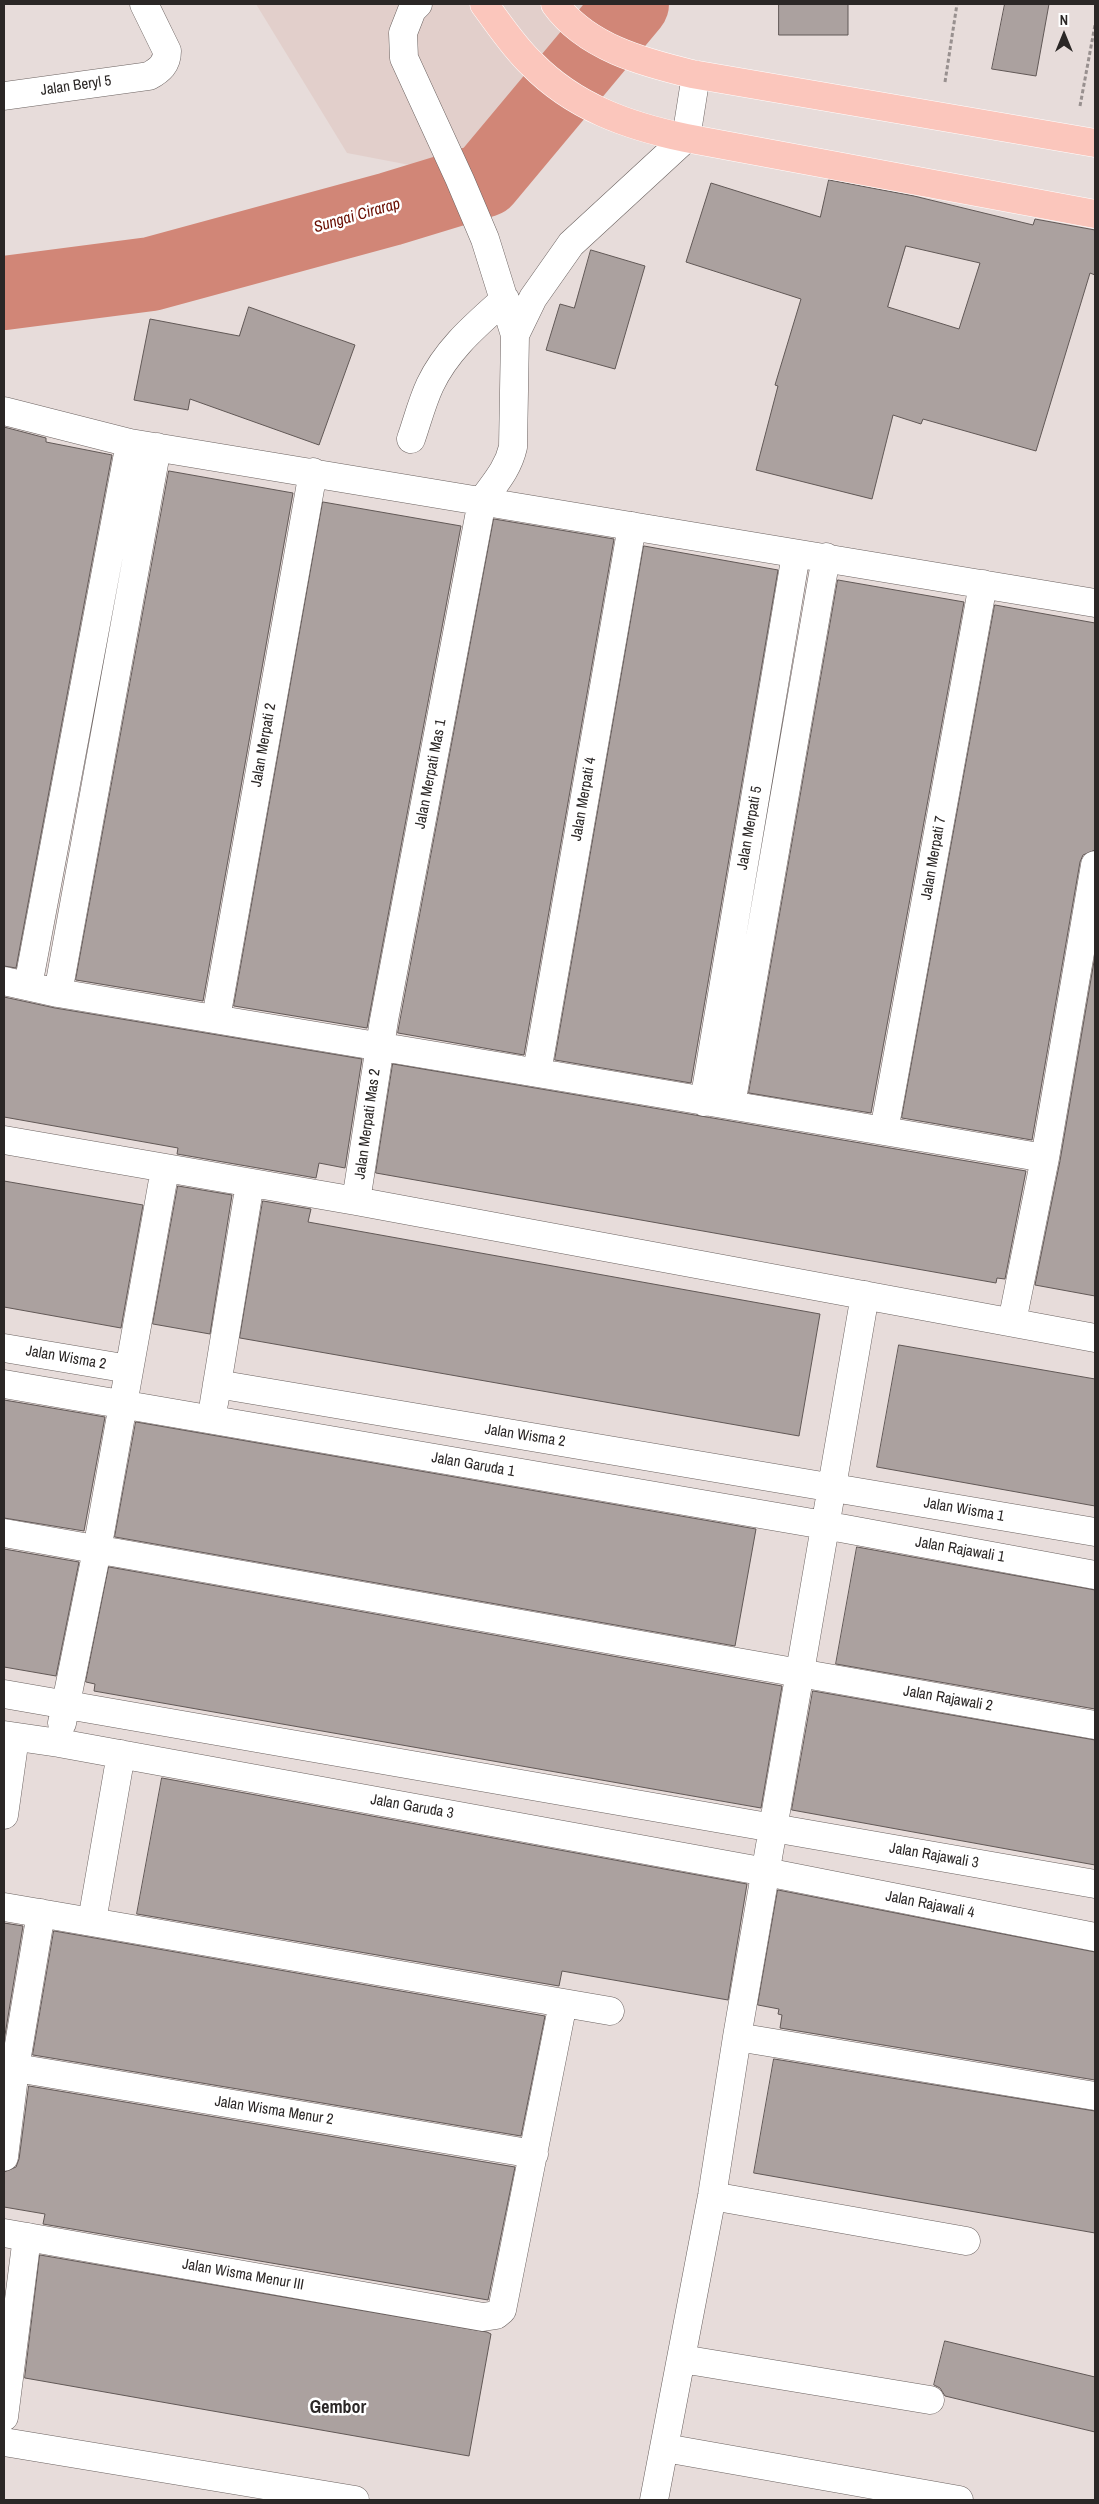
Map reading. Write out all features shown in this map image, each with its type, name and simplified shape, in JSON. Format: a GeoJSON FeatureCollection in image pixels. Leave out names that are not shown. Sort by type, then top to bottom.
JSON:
{"type":"FeatureCollection","features":[{"type":"Feature","properties":{"kind":"main road"},"geometry":{"type":"LineString","coordinates":[[484,4],[532,65],[583,103],[622,122],[686,138],[1095,214]]}},
{"type":"Feature","properties":{"kind":"main road"},"geometry":{"type":"LineString","coordinates":[[560,11],[591,38],[635,58],[696,75],[1085,141]]}},
{"type":"Feature","properties":{"kind":"street","name":"Jalan Beryl 5"},"geometry":{"type":"LineString","coordinates":[[4,96],[149,76],[160,70],[165,64],[167,51],[144,4]]}},
{"type":"Feature","properties":{"kind":"street"},"geometry":{"type":"LineString","coordinates":[[418,4],[412,10],[403,33],[404,58],[485,239],[515,335],[513,448],[510,462],[482,501]]}},
{"type":"Feature","properties":{"kind":"street"},"geometry":{"type":"LineString","coordinates":[[515,335],[533,298],[571,244],[686,138],[696,75]]}},
{"type":"Feature","properties":{"kind":"street"},"geometry":{"type":"LineString","coordinates":[[411,439],[429,386],[442,364],[469,331],[505,299]]}},
{"type":"Feature","properties":{"kind":"street"},"geometry":{"type":"LineString","coordinates":[[4,411],[130,443],[1095,603]]}},
{"type":"Feature","properties":{"kind":"street"},"geometry":{"type":"LineString","coordinates":[[130,443],[16,984],[704,1102],[1045,1158]]}},
{"type":"Feature","properties":{"kind":"street"},"geometry":{"type":"LineString","coordinates":[[58,992],[157,447]]}},
{"type":"Feature","properties":{"kind":"street","name":"Jalan Merpati 2"},"geometry":{"type":"LineString","coordinates":[[216,1018],[312,472]]}},
{"type":"Feature","properties":{"kind":"street","name":"Jalan Merpati Mas 1"},"geometry":{"type":"LineString","coordinates":[[379,1046],[482,501]]}},
{"type":"Feature","properties":{"kind":"street","name":"Jalan Merpati 4"},"geometry":{"type":"LineString","coordinates":[[537,1072],[632,526]]}},
{"type":"Feature","properties":{"kind":"street","name":"Jalan Merpati 5"},"geometry":{"type":"LineString","coordinates":[[704,1102],[796,554]]}},
{"type":"Feature","properties":{"kind":"street"},"geometry":{"type":"LineString","coordinates":[[731,1105],[826,557]]}},
{"type":"Feature","properties":{"kind":"street","name":"Jalan Merpati 7"},"geometry":{"type":"LineString","coordinates":[[884,1132],[983,584]]}},
{"type":"Feature","properties":{"kind":"street"},"geometry":{"type":"LineString","coordinates":[[1012,1322],[1045,1158],[1095,865]]}},
{"type":"Feature","properties":{"kind":"street","name":"Jalan Merpati Mas 2"},"geometry":{"type":"LineString","coordinates":[[356,1201],[379,1046]]}},
{"type":"Feature","properties":{"kind":"street"},"geometry":{"type":"LineString","coordinates":[[4,1140],[356,1201],[1095,1338]]}},
{"type":"Feature","properties":{"kind":"street"},"geometry":{"type":"LineString","coordinates":[[59,1743],[165,1169]]}},
{"type":"Feature","properties":{"kind":"street"},"geometry":{"type":"LineString","coordinates":[[211,1420],[250,1184]]}},
{"type":"Feature","properties":{"kind":"street"},"geometry":{"type":"LineString","coordinates":[[654,2500],[712,2196],[737,2037],[865,1295]]}},
{"type":"Feature","properties":{"kind":"street","name":"Jalan Wisma 2"},"geometry":{"type":"LineString","coordinates":[[4,1348],[129,1369]]}},
{"type":"Feature","properties":{"kind":"street","name":"Jalan Garuda 1"},"geometry":{"type":"LineString","coordinates":[[4,1384],[824,1526]]}},
{"type":"Feature","properties":{"kind":"street","name":"Jalan Wisma 2"},"geometry":{"type":"LineString","coordinates":[[217,1384],[832,1487]]}},
{"type":"Feature","properties":{"kind":"street","name":"Jalan Wisma 1"},"geometry":{"type":"LineString","coordinates":[[832,1487],[1095,1532]]}},
{"type":"Feature","properties":{"kind":"street","name":"Jalan Rajawali 1"},"geometry":{"type":"LineString","coordinates":[[824,1526],[1095,1575]]}},
{"type":"Feature","properties":{"kind":"street","name":"Jalan Rajawali 2"},"geometry":{"type":"LineString","coordinates":[[4,1533],[1095,1725]]}},
{"type":"Feature","properties":{"kind":"street"},"geometry":{"type":"LineString","coordinates":[[4,1694],[773,1828]]}},
{"type":"Feature","properties":{"kind":"street"},"geometry":{"type":"LineString","coordinates":[[4,1815],[9,1736]]}},
{"type":"Feature","properties":{"kind":"street","name":"Jalan Garuda 3"},"geometry":{"type":"LineString","coordinates":[[9,1736],[122,1754],[766,1872]]}},
{"type":"Feature","properties":{"kind":"street"},"geometry":{"type":"LineString","coordinates":[[92,1922],[122,1754]]}},
{"type":"Feature","properties":{"kind":"street","name":"Jalan Rajawali 3"},"geometry":{"type":"LineString","coordinates":[[773,1828],[1095,1884]]}},
{"type":"Feature","properties":{"kind":"street","name":"Jalan Rajawali 4"},"geometry":{"type":"LineString","coordinates":[[766,1872],[1095,1937]]}},
{"type":"Feature","properties":{"kind":"street"},"geometry":{"type":"LineString","coordinates":[[4,1907],[610,2010]]}},
{"type":"Feature","properties":{"kind":"street"},"geometry":{"type":"LineString","coordinates":[[4,2157],[9,2067],[41,1913]]}},
{"type":"Feature","properties":{"kind":"street"},"geometry":{"type":"LineString","coordinates":[[534,2154],[563,2003]]}},
{"type":"Feature","properties":{"kind":"street"},"geometry":{"type":"LineString","coordinates":[[737,2037],[1095,2096]]}},
{"type":"Feature","properties":{"kind":"street","name":"Jalan Wisma Menur 2"},"geometry":{"type":"LineString","coordinates":[[9,2067],[534,2154]]}},
{"type":"Feature","properties":{"kind":"street","name":"Jalan Wisma Menur III"},"geometry":{"type":"LineString","coordinates":[[15,2235],[483,2318],[496,2315],[502,2310],[534,2154]]}},
{"type":"Feature","properties":{"kind":"street"},"geometry":{"type":"LineString","coordinates":[[712,2196],[966,2240]]}},
{"type":"Feature","properties":{"kind":"street"},"geometry":{"type":"LineString","coordinates":[[4,2417],[15,2235]]}},
{"type":"Feature","properties":{"kind":"street"},"geometry":{"type":"LineString","coordinates":[[682,2359],[930,2400]]}},
{"type":"Feature","properties":{"kind":"street"},"geometry":{"type":"LineString","coordinates":[[4,2442],[355,2500]]}},
{"type":"Feature","properties":{"kind":"street"},"geometry":{"type":"LineString","coordinates":[[665,2448],[958,2500]]}},
{"type":"Feature","properties":{"kind":"path"},"geometry":{"type":"LineString","coordinates":[[939,116],[957,4]]}},
{"type":"Feature","properties":{"kind":"path"},"geometry":{"type":"LineString","coordinates":[[1085,141],[1095,26]]}},
{"type":"Feature","properties":{"kind":"shaded area"},"geometry":{"type":"Polygon","coordinates":[[[256,4],[587,4],[548,134],[436,170],[347,153],[256,4]]]}},
{"type":"Feature","properties":{"kind":"building"},"geometry":{"type":"Polygon","coordinates":[[[779,4],[848,4],[848,35],[779,35],[779,4]]]}},
{"type":"Feature","properties":{"kind":"building"},"geometry":{"type":"Polygon","coordinates":[[[1005,4],[1049,4],[1036,76],[992,69],[1005,4]]]}},
{"type":"Feature","properties":{"kind":"building"},"geometry":{"type":"Polygon","coordinates":[[[829,180],[914,196],[1033,225],[1035,219],[1095,230],[1095,275],[1090,273],[1036,451],[923,419],[921,424],[893,415],[872,499],[756,470],[778,386],[775,385],[801,299],[686,262],[711,183],[820,217],[829,180]],[[906,246],[888,307],[959,329],[980,263],[906,246]]]}},
{"type":"Feature","properties":{"kind":"building"},"geometry":{"type":"Polygon","coordinates":[[[591,250],[645,266],[615,369],[546,350],[560,304],[574,308],[591,250]]]}},
{"type":"Feature","properties":{"kind":"building"},"geometry":{"type":"Polygon","coordinates":[[[249,307],[355,345],[319,445],[190,399],[188,410],[134,400],[150,319],[239,336],[249,307]]]}},
{"type":"Feature","properties":{"kind":"building"},"geometry":{"type":"Polygon","coordinates":[[[4,427],[46,438],[46,442],[112,455],[16,968],[4,966],[4,427]]]}},
{"type":"Feature","properties":{"kind":"building"},"geometry":{"type":"Polygon","coordinates":[[[169,471],[293,493],[203,1001],[76,980],[169,471]]]}},
{"type":"Feature","properties":{"kind":"building"},"geometry":{"type":"Polygon","coordinates":[[[323,502],[461,526],[367,1028],[234,1006],[323,502]]]}},
{"type":"Feature","properties":{"kind":"building"},"geometry":{"type":"Polygon","coordinates":[[[494,519],[614,539],[524,1055],[398,1033],[494,519]]]}},
{"type":"Feature","properties":{"kind":"building"},"geometry":{"type":"Polygon","coordinates":[[[644,546],[778,570],[691,1083],[555,1060],[644,546]]]}},
{"type":"Feature","properties":{"kind":"building"},"geometry":{"type":"Polygon","coordinates":[[[838,580],[964,602],[871,1113],[749,1093],[838,580]]]}},
{"type":"Feature","properties":{"kind":"building"},"geometry":{"type":"Polygon","coordinates":[[[995,605],[1095,623],[1095,850],[1083,855],[1080,862],[1032,1140],[902,1118],[995,605]]]}},
{"type":"Feature","properties":{"kind":"building"},"geometry":{"type":"Polygon","coordinates":[[[1095,956],[1095,1296],[1035,1285],[1060,1161],[1095,956]]]}},
{"type":"Feature","properties":{"kind":"building"},"geometry":{"type":"Polygon","coordinates":[[[4,997],[55,1008],[362,1059],[345,1168],[319,1163],[316,1178],[177,1154],[178,1148],[4,1117],[4,997]]]}},
{"type":"Feature","properties":{"kind":"building"},"geometry":{"type":"Polygon","coordinates":[[[393,1064],[1026,1171],[1005,1279],[997,1278],[996,1283],[376,1173],[393,1064]]]}},
{"type":"Feature","properties":{"kind":"building"},"geometry":{"type":"Polygon","coordinates":[[[4,1181],[143,1205],[121,1328],[4,1307],[4,1181]]]}},
{"type":"Feature","properties":{"kind":"building"},"geometry":{"type":"Polygon","coordinates":[[[178,1186],[232,1195],[210,1334],[153,1324],[178,1186]]]}},
{"type":"Feature","properties":{"kind":"building"},"geometry":{"type":"Polygon","coordinates":[[[263,1201],[311,1209],[308,1222],[820,1314],[799,1436],[240,1338],[263,1201]]]}},
{"type":"Feature","properties":{"kind":"building"},"geometry":{"type":"Polygon","coordinates":[[[899,1345],[1095,1379],[1095,1506],[877,1467],[899,1345]]]}},
{"type":"Feature","properties":{"kind":"building"},"geometry":{"type":"Polygon","coordinates":[[[4,1400],[105,1417],[84,1531],[4,1518],[4,1400]]]}},
{"type":"Feature","properties":{"kind":"building"},"geometry":{"type":"Polygon","coordinates":[[[136,1422],[756,1529],[735,1646],[115,1537],[136,1422]]]}},
{"type":"Feature","properties":{"kind":"building"},"geometry":{"type":"Polygon","coordinates":[[[857,1547],[1095,1590],[1095,1709],[836,1664],[857,1547]]]}},
{"type":"Feature","properties":{"kind":"building"},"geometry":{"type":"Polygon","coordinates":[[[4,1549],[79,1562],[56,1676],[4,1667],[4,1549]]]}},
{"type":"Feature","properties":{"kind":"building"},"geometry":{"type":"Polygon","coordinates":[[[109,1567],[782,1686],[761,1808],[94,1691],[95,1684],[86,1682],[109,1567]]]}},
{"type":"Feature","properties":{"kind":"building"},"geometry":{"type":"Polygon","coordinates":[[[813,1691],[1095,1740],[1095,1865],[792,1810],[813,1691]]]}},
{"type":"Feature","properties":{"kind":"building"},"geometry":{"type":"Polygon","coordinates":[[[162,1778],[747,1884],[728,2000],[562,1971],[559,1986],[137,1914],[162,1778]]]}},
{"type":"Feature","properties":{"kind":"building"},"geometry":{"type":"Polygon","coordinates":[[[778,1890],[1095,1952],[1095,2080],[780,2028],[782,2015],[778,2014],[779,2009],[758,2005],[778,1890]]]}},
{"type":"Feature","properties":{"kind":"building"},"geometry":{"type":"Polygon","coordinates":[[[4,1923],[23,1926],[4,2041],[4,1923]]]}},
{"type":"Feature","properties":{"kind":"building"},"geometry":{"type":"Polygon","coordinates":[[[54,1931],[545,2016],[521,2136],[33,2055],[54,1931]]]}},
{"type":"Feature","properties":{"kind":"building"},"geometry":{"type":"Polygon","coordinates":[[[774,2059],[1095,2111],[1095,2233],[754,2173],[774,2059]]]}},
{"type":"Feature","properties":{"kind":"building"},"geometry":{"type":"Polygon","coordinates":[[[29,2086],[515,2167],[488,2300],[43,2224],[45,2214],[4,2207],[4,2172],[16,2167],[19,2159],[29,2086]]]}},
{"type":"Feature","properties":{"kind":"building"},"geometry":{"type":"Polygon","coordinates":[[[40,2255],[487,2332],[491,2334],[469,2456],[25,2378],[40,2255]]]}},
{"type":"Feature","properties":{"kind":"building"},"geometry":{"type":"Polygon","coordinates":[[[945,2341],[1095,2377],[1095,2432],[945,2396],[940,2388],[934,2385],[945,2341]]]}},
{"type":"Feature","properties":{"kind":"waterway","name":"Sungai Cirarap"},"geometry":{"type":"LineString","coordinates":[[4,293],[151,274],[390,209],[485,180],[632,4]]}},
{"type":"Feature","properties":{"kind":"district","name":"Gembor"},"geometry":{"type":"Point","coordinates":[338,2408]}}]}
